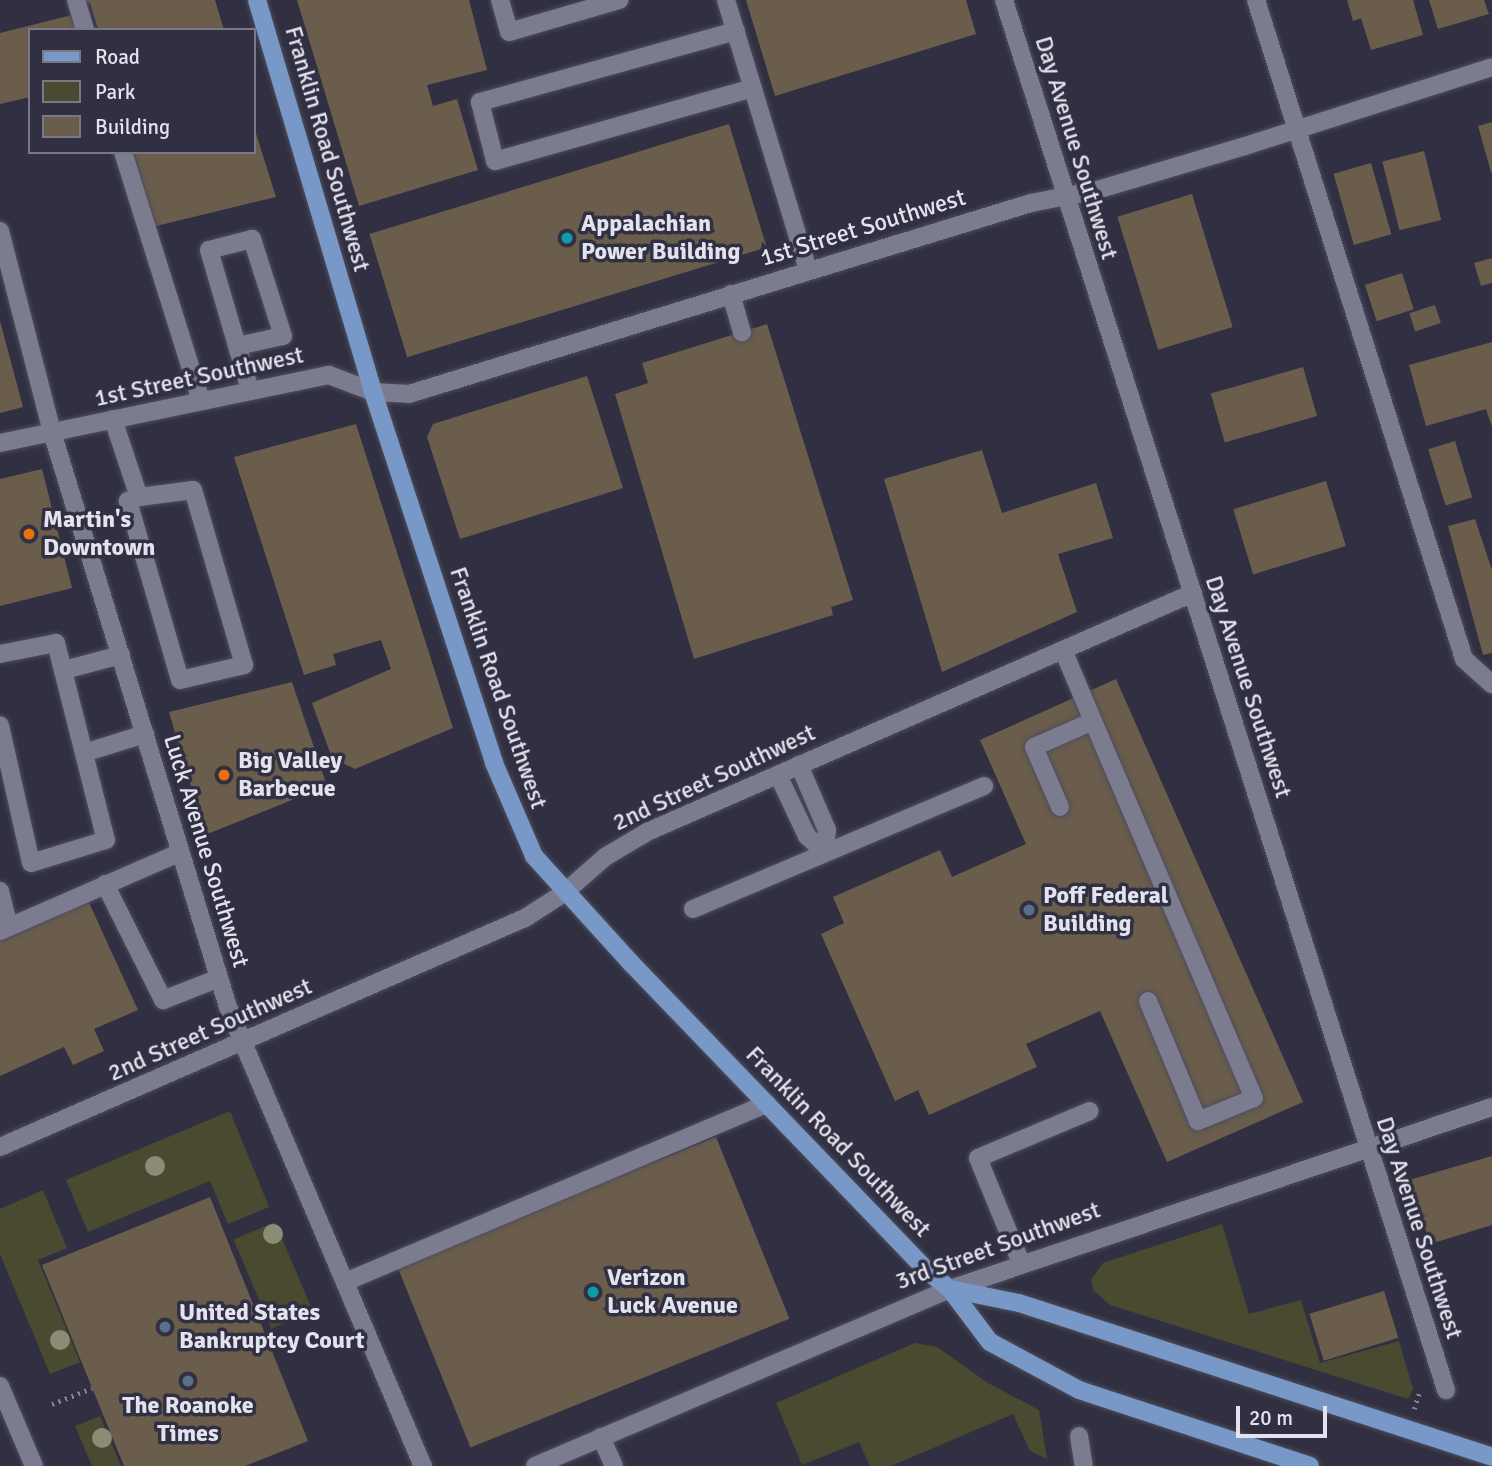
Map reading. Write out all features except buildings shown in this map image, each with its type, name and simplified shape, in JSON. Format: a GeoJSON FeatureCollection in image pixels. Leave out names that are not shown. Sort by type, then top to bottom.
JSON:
{"type":"FeatureCollection","features":[{"type":"Feature","properties":{"kind":"main road","name":"Franklin Road Southwest"},"geometry":{"type":"LineString","coordinates":[[257,0],[373,391],[494,763],[534,856],[564,893],[950,1289],[990,1342],[1034,1369],[1079,1390],[1310,1466]]}},
{"type":"Feature","properties":{"kind":"main road"},"geometry":{"type":"LineString","coordinates":[[950,1289],[1019,1303],[1492,1457]]}},
{"type":"Feature","properties":{"kind":"street"},"geometry":{"type":"LineString","coordinates":[[76,0],[84,28]]}},
{"type":"Feature","properties":{"kind":"street"},"geometry":{"type":"LineString","coordinates":[[500,0],[509,32],[619,0]]}},
{"type":"Feature","properties":{"kind":"street"},"geometry":{"type":"LineString","coordinates":[[726,0],[808,270]]}},
{"type":"Feature","properties":{"kind":"street","name":"Day Avenue Southwest"},"geometry":{"type":"LineString","coordinates":[[1004,0],[1064,196],[1446,1390]]}},
{"type":"Feature","properties":{"kind":"street"},"geometry":{"type":"LineString","coordinates":[[1256,0],[1295,131],[1464,659],[1492,684]]}},
{"type":"Feature","properties":{"kind":"street"},"geometry":{"type":"LineString","coordinates":[[736,31],[480,102],[495,161],[753,88]]}},
{"type":"Feature","properties":{"kind":"street","name":"1st Street Southwest"},"geometry":{"type":"LineString","coordinates":[[0,443],[329,375],[373,391],[409,394],[808,270],[1064,196],[1097,190],[1295,131],[1492,67]]}},
{"type":"Feature","properties":{"kind":"street"},"geometry":{"type":"LineString","coordinates":[[124,154],[201,401]]}},
{"type":"Feature","properties":{"kind":"street","name":"Luck Avenue Southwest"},"geometry":{"type":"LineString","coordinates":[[0,231],[52,432],[219,978],[423,1466]]}},
{"type":"Feature","properties":{"kind":"street"},"geometry":{"type":"LineString","coordinates":[[237,346],[283,336],[252,239],[209,250],[250,391]]}},
{"type":"Feature","properties":{"kind":"street"},"geometry":{"type":"LineString","coordinates":[[731,295],[742,332]]}},
{"type":"Feature","properties":{"kind":"street"},"geometry":{"type":"LineString","coordinates":[[113,419],[139,497]]}},
{"type":"Feature","properties":{"kind":"street"},"geometry":{"type":"LineString","coordinates":[[193,489],[244,665],[180,680],[128,501],[139,497],[193,489]]}},
{"type":"Feature","properties":{"kind":"street","name":"2nd Street Southwest"},"geometry":{"type":"LineString","coordinates":[[0,1147],[525,918],[564,893],[605,857],[647,832],[1192,593]]}},
{"type":"Feature","properties":{"kind":"street"},"geometry":{"type":"LineString","coordinates":[[0,654],[56,643],[87,752],[106,840],[31,863],[0,725]]}},
{"type":"Feature","properties":{"kind":"street"},"geometry":{"type":"LineString","coordinates":[[1063,650],[1254,1098],[1198,1121],[1148,1001]]}},
{"type":"Feature","properties":{"kind":"street"},"geometry":{"type":"LineString","coordinates":[[64,670],[121,654]]}},
{"type":"Feature","properties":{"kind":"street"},"geometry":{"type":"LineString","coordinates":[[1060,807],[1034,747],[1093,721]]}},
{"type":"Feature","properties":{"kind":"street"},"geometry":{"type":"LineString","coordinates":[[87,752],[145,734]]}},
{"type":"Feature","properties":{"kind":"street"},"geometry":{"type":"LineString","coordinates":[[799,765],[827,830],[824,852]]}},
{"type":"Feature","properties":{"kind":"street"},"geometry":{"type":"LineString","coordinates":[[778,775],[807,836],[824,852]]}},
{"type":"Feature","properties":{"kind":"street"},"geometry":{"type":"LineString","coordinates":[[693,909],[984,786]]}},
{"type":"Feature","properties":{"kind":"street"},"geometry":{"type":"LineString","coordinates":[[0,891],[4,929],[181,852]]}},
{"type":"Feature","properties":{"kind":"street"},"geometry":{"type":"LineString","coordinates":[[105,884],[163,1000],[219,978]]}},
{"type":"Feature","properties":{"kind":"street"},"geometry":{"type":"LineString","coordinates":[[345,1282],[767,1104]]}},
{"type":"Feature","properties":{"kind":"street","name":"3rd Street Southwest"},"geometry":{"type":"LineString","coordinates":[[535,1466],[950,1289],[1492,1107]]}},
{"type":"Feature","properties":{"kind":"street"},"geometry":{"type":"LineString","coordinates":[[1021,1263],[978,1158],[1090,1111]]}},
{"type":"Feature","properties":{"kind":"street"},"geometry":{"type":"LineString","coordinates":[[0,1385],[34,1466]]}},
{"type":"Feature","properties":{"kind":"street"},"geometry":{"type":"LineString","coordinates":[[1079,1436],[1084,1466]]}},
{"type":"Feature","properties":{"kind":"street"},"geometry":{"type":"LineString","coordinates":[[601,1437],[614,1466]]}},
{"type":"Feature","properties":{"kind":"path"},"geometry":{"type":"LineString","coordinates":[[52,1404],[92,1388]]}},
{"type":"Feature","properties":{"kind":"path"},"geometry":{"type":"LineString","coordinates":[[1413,1410],[1420,1390]]}},
{"type":"Feature","properties":{"kind":"green space"},"geometry":{"type":"Polygon","coordinates":[[[230,1111],[269,1207],[228,1224],[210,1181],[88,1232],[66,1180],[230,1111]]]}},
{"type":"Feature","properties":{"kind":"green space"},"geometry":{"type":"Polygon","coordinates":[[[43,1190],[67,1248],[38,1260],[80,1362],[50,1374],[0,1254],[0,1209],[43,1190]]]}},
{"type":"Feature","properties":{"kind":"green space"},"geometry":{"type":"Polygon","coordinates":[[[275,1222],[313,1311],[271,1329],[234,1240],[275,1222]]]}},
{"type":"Feature","properties":{"kind":"green space"},"geometry":{"type":"Polygon","coordinates":[[[1222,1224],[1249,1314],[1301,1300],[1320,1363],[1399,1341],[1413,1389],[1408,1399],[1110,1305],[1093,1290],[1091,1280],[1103,1263],[1222,1224]]]}},
{"type":"Feature","properties":{"kind":"green space"},"geometry":{"type":"Polygon","coordinates":[[[915,1343],[937,1347],[988,1383],[1039,1410],[1047,1459],[1030,1451],[1013,1414],[891,1466],[870,1466],[859,1442],[802,1465],[776,1403],[915,1343]]]}},
{"type":"Feature","properties":{"kind":"green space"},"geometry":{"type":"Polygon","coordinates":[[[100,1416],[121,1466],[92,1466],[75,1426],[100,1416]]]}},
{"type":"Feature","properties":{"kind":"place","name":"Appalachian Power Building"},"geometry":{"type":"Point","coordinates":[567,238]}},
{"type":"Feature","properties":{"kind":"place","name":"Martin's Downtown"},"geometry":{"type":"Point","coordinates":[29,534]}},
{"type":"Feature","properties":{"kind":"place","name":"Big Valley Barbecue"},"geometry":{"type":"Point","coordinates":[224,775]}},
{"type":"Feature","properties":{"kind":"place","name":"Poff Federal Building"},"geometry":{"type":"Point","coordinates":[1029,910]}},
{"type":"Feature","properties":{"kind":"place","name":"Verizon Luck Avenue"},"geometry":{"type":"Point","coordinates":[593,1292]}},
{"type":"Feature","properties":{"kind":"place","name":"United States Bankruptcy Court"},"geometry":{"type":"Point","coordinates":[165,1327]}},
{"type":"Feature","properties":{"kind":"place","name":"The Roanoke Times"},"geometry":{"type":"Point","coordinates":[188,1381]}}]}
